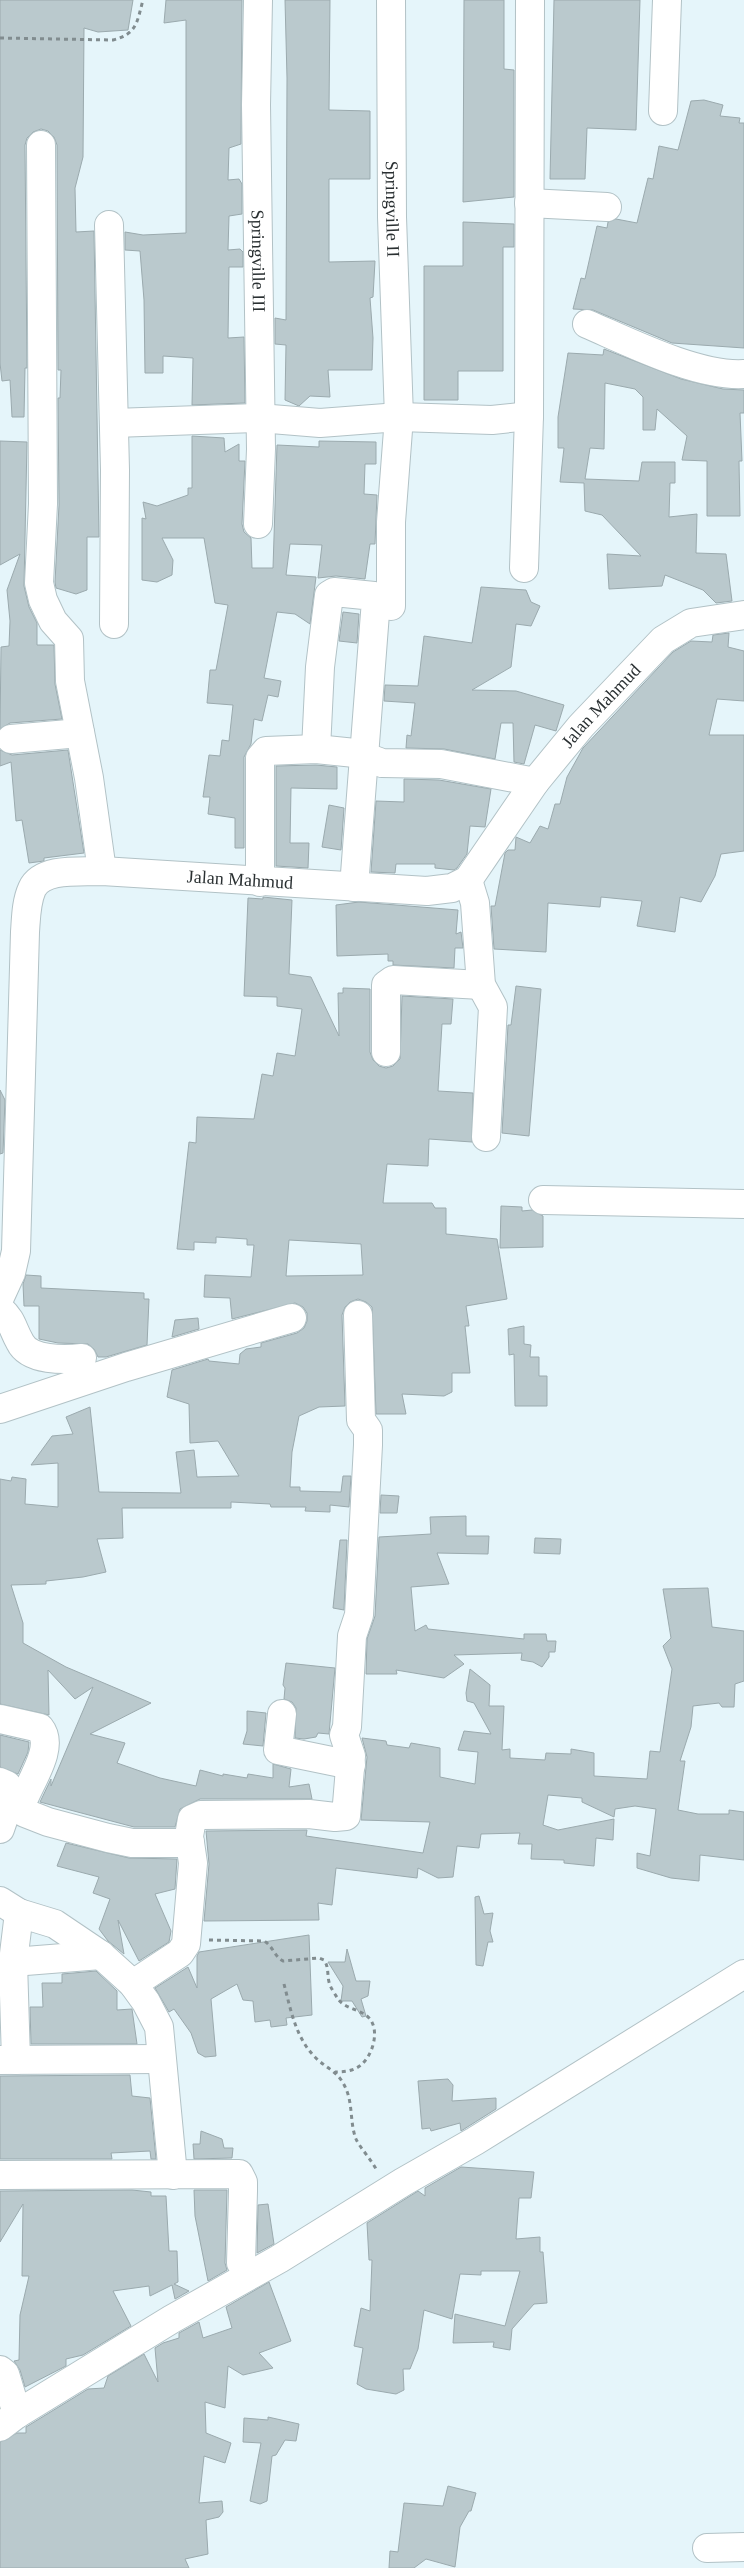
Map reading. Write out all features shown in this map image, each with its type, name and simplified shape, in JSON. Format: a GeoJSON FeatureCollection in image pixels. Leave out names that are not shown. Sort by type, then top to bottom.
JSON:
{"type":"FeatureCollection","features":[{"type":"Feature","properties":{"kind":"street","name":"Springville III"},"geometry":{"type":"LineString","coordinates":[[258,0],[260,449],[258,524]]}},
{"type":"Feature","properties":{"kind":"street","name":"Springville II"},"geometry":{"type":"LineString","coordinates":[[391,0],[392,217],[399,417],[391,522],[392,606]]}},
{"type":"Feature","properties":{"kind":"street"},"geometry":{"type":"LineString","coordinates":[[524,568],[529,416],[530,0]]}},
{"type":"Feature","properties":{"kind":"street"},"geometry":{"type":"LineString","coordinates":[[663,111],[667,0]]}},
{"type":"Feature","properties":{"kind":"street"},"geometry":{"type":"LineString","coordinates":[[40,145],[43,504],[39,583],[43,600],[53,621],[69,639],[70,681],[99,837],[102,871]]}},
{"type":"Feature","properties":{"kind":"street"},"geometry":{"type":"LineString","coordinates":[[529,203],[607,207]]}},
{"type":"Feature","properties":{"kind":"street"},"geometry":{"type":"LineString","coordinates":[[108,224],[114,423],[114,624]]}},
{"type":"Feature","properties":{"kind":"street"},"geometry":{"type":"LineString","coordinates":[[587,324],[669,359],[730,375],[744,374]]}},
{"type":"Feature","properties":{"kind":"street"},"geometry":{"type":"LineString","coordinates":[[114,423],[259,418],[320,423],[399,417],[492,420],[529,416]]}},
{"type":"Feature","properties":{"kind":"street"},"geometry":{"type":"LineString","coordinates":[[316,749],[323,631],[330,595],[334,592],[374,596],[376,600],[354,887]]}},
{"type":"Feature","properties":{"kind":"street","name":"Jalan Mahmud"},"geometry":{"type":"LineString","coordinates":[[0,1297],[11,1272],[17,1243],[12,982],[25,932],[32,888],[40,880],[54,874],[102,871],[354,887],[437,891],[452,888],[468,880],[535,782],[582,726],[663,640],[692,623],[744,615]]}},
{"type":"Feature","properties":{"kind":"street"},"geometry":{"type":"LineString","coordinates":[[11,738],[80,733]]}},
{"type":"Feature","properties":{"kind":"street"},"geometry":{"type":"LineString","coordinates":[[260,882],[260,758],[266,751],[316,749],[363,756],[382,763],[441,764],[535,782]]}},
{"type":"Feature","properties":{"kind":"street"},"geometry":{"type":"LineString","coordinates":[[468,880],[475,903],[481,985],[493,1007],[486,1137]]}},
{"type":"Feature","properties":{"kind":"street"},"geometry":{"type":"LineString","coordinates":[[386,1052],[386,986],[389,982],[393,980],[481,985]]}},
{"type":"Feature","properties":{"kind":"street"},"geometry":{"type":"LineString","coordinates":[[543,1200],[744,1204]]}},
{"type":"Feature","properties":{"kind":"street"},"geometry":{"type":"LineString","coordinates":[[0,1309],[13,1322],[21,1345],[30,1351],[56,1361],[82,1358]]}},
{"type":"Feature","properties":{"kind":"street"},"geometry":{"type":"LineString","coordinates":[[133,1984],[180,1953],[186,1944],[193,1864],[190,1843],[192,1819],[198,1815],[346,1816],[351,1756],[344,1736],[347,1727],[353,1630],[359,1615],[368,1445],[368,1430],[361,1420],[358,1315]]}},
{"type":"Feature","properties":{"kind":"street"},"geometry":{"type":"LineString","coordinates":[[0,1409],[126,1367],[292,1318]]}},
{"type":"Feature","properties":{"kind":"street"},"geometry":{"type":"LineString","coordinates":[[282,1714],[278,1750],[351,1765]]}},
{"type":"Feature","properties":{"kind":"street"},"geometry":{"type":"LineString","coordinates":[[0,1718],[40,1728],[46,1739],[45,1749],[21,1806],[25,1813],[48,1822],[132,1843],[190,1843]]}},
{"type":"Feature","properties":{"kind":"street"},"geometry":{"type":"LineString","coordinates":[[0,1782],[7,1785],[11,1797],[0,1829]]}},
{"type":"Feature","properties":{"kind":"street"},"geometry":{"type":"LineString","coordinates":[[161,2058],[8,2060],[13,1962],[10,1907],[54,1924],[101,1955],[133,1984],[146,2002],[159,2027],[173,2175]]}},
{"type":"Feature","properties":{"kind":"street"},"geometry":{"type":"LineString","coordinates":[[13,1962],[101,1955]]}},
{"type":"Feature","properties":{"kind":"street"},"geometry":{"type":"LineString","coordinates":[[0,2370],[5,2374],[8,2421],[172,2319],[278,2259],[386,2192],[475,2141],[744,1974]]}},
{"type":"Feature","properties":{"kind":"street"},"geometry":{"type":"LineString","coordinates":[[0,2174],[239,2174],[243,2182],[242,2263]]}},
{"type":"Feature","properties":{"kind":"street"},"geometry":{"type":"LineString","coordinates":[[707,2548],[744,2548]]}},
{"type":"Feature","properties":{"kind":"path"},"geometry":{"type":"LineString","coordinates":[[0,38],[113,40],[127,37],[136,26],[143,0]]}},
{"type":"Feature","properties":{"kind":"path"},"geometry":{"type":"LineString","coordinates":[[186,1944],[202,1941],[254,1940],[271,1945],[278,1958],[283,1961],[319,1958],[324,1960],[328,1969],[329,1983],[340,2002],[366,2016],[374,2027],[374,2040],[369,2056],[360,2066],[347,2071],[335,2072]]}},
{"type":"Feature","properties":{"kind":"path"},"geometry":{"type":"LineString","coordinates":[[284,1984],[292,2019],[302,2041],[318,2060],[335,2072],[349,2096],[356,2141],[368,2154],[386,2192]]}},
{"type":"Feature","properties":{"kind":"building"},"geometry":{"type":"Polygon","coordinates":[[[0,0],[133,0],[128,30],[98,32],[84,28],[83,157],[75,188],[76,232],[94,231],[99,537],[87,537],[87,590],[76,594],[56,588],[55,582],[59,505],[58,398],[60,398],[61,370],[58,370],[57,145],[54,137],[48,131],[41,129],[33,132],[27,138],[25,145],[27,368],[25,368],[24,417],[12,417],[10,380],[2,381],[0,363],[0,0]]]}},
{"type":"Feature","properties":{"kind":"building"},"geometry":{"type":"Polygon","coordinates":[[[166,0],[242,0],[241,144],[229,148],[228,180],[239,179],[242,184],[242,214],[229,216],[228,250],[240,249],[243,252],[243,267],[229,267],[228,338],[244,337],[245,403],[192,405],[193,358],[163,356],[163,373],[145,373],[144,300],[140,251],[125,250],[125,232],[143,235],[186,233],[186,20],[164,23],[166,0]]]}},
{"type":"Feature","properties":{"kind":"building"},"geometry":{"type":"Polygon","coordinates":[[[285,0],[330,0],[329,110],[370,111],[370,179],[329,179],[329,262],[375,261],[373,297],[370,298],[373,338],[372,370],[328,370],[330,397],[310,396],[299,406],[285,400],[286,345],[275,344],[275,318],[286,320],[287,78],[285,0]]]}},
{"type":"Feature","properties":{"kind":"building"},"geometry":{"type":"Polygon","coordinates":[[[464,0],[504,0],[504,69],[514,70],[514,197],[463,202],[464,0]]]}},
{"type":"Feature","properties":{"kind":"building"},"geometry":{"type":"Polygon","coordinates":[[[554,0],[640,0],[636,130],[587,128],[585,179],[550,179],[554,0]]]}},
{"type":"Feature","properties":{"kind":"building"},"geometry":{"type":"Polygon","coordinates":[[[704,100],[723,105],[720,116],[740,118],[739,123],[744,123],[744,348],[672,343],[593,310],[573,309],[581,278],[585,279],[597,226],[607,228],[608,222],[616,219],[637,223],[648,178],[653,179],[659,146],[678,150],[691,101],[704,100]]]}},
{"type":"Feature","properties":{"kind":"building"},"geometry":{"type":"Polygon","coordinates":[[[463,222],[514,224],[514,247],[503,247],[503,371],[458,371],[458,400],[424,400],[424,266],[463,266],[463,222]]]}},
{"type":"Feature","properties":{"kind":"building"},"geometry":{"type":"Polygon","coordinates":[[[604,349],[681,379],[723,389],[744,390],[744,413],[740,413],[742,461],[739,461],[740,516],[707,516],[707,461],[682,460],[687,436],[657,409],[655,430],[643,430],[643,397],[635,389],[605,383],[604,449],[590,448],[585,479],[639,481],[642,462],[675,462],[675,483],[670,483],[669,517],[697,514],[696,553],[726,554],[732,601],[716,603],[703,590],[665,575],[662,586],[609,589],[607,554],[641,556],[602,515],[585,511],[584,483],[560,482],[564,448],[558,448],[558,417],[568,353],[603,355],[604,349]]]}},
{"type":"Feature","properties":{"kind":"building"},"geometry":{"type":"Polygon","coordinates":[[[192,436],[224,438],[225,452],[239,444],[239,461],[245,461],[242,524],[244,532],[251,538],[252,568],[273,568],[277,445],[319,447],[319,441],[376,442],[376,464],[365,464],[364,494],[377,495],[375,544],[370,544],[365,579],[336,576],[318,578],[322,545],[290,544],[286,575],[316,577],[310,624],[295,614],[277,612],[264,678],[281,681],[278,697],[268,695],[262,721],[254,719],[251,744],[244,757],[244,848],[235,848],[235,818],[208,814],[210,797],[203,797],[209,755],[220,756],[222,740],[229,741],[233,705],[207,703],[210,670],[216,670],[228,605],[215,603],[204,538],[162,538],[173,560],[172,575],[157,582],[142,580],[142,518],[146,519],[143,502],[157,506],[188,495],[188,488],[192,488],[192,436]]]}},
{"type":"Feature","properties":{"kind":"building"},"geometry":{"type":"Polygon","coordinates":[[[0,441],[27,442],[24,586],[29,607],[37,623],[37,645],[54,645],[55,684],[62,719],[10,723],[0,729],[1,647],[9,646],[10,621],[7,590],[20,554],[0,565],[0,441]]]}},
{"type":"Feature","properties":{"kind":"building"},"geometry":{"type":"Polygon","coordinates":[[[481,587],[526,590],[531,602],[540,606],[531,626],[516,624],[511,667],[472,690],[516,691],[564,705],[556,731],[535,725],[524,764],[514,762],[513,723],[501,723],[495,759],[444,749],[406,748],[407,735],[411,736],[415,703],[384,701],[385,685],[418,686],[424,636],[472,643],[481,587]]]}},
{"type":"Feature","properties":{"kind":"building"},"geometry":{"type":"Polygon","coordinates":[[[343,612],[359,614],[357,643],[339,641],[343,612]]]}},
{"type":"Feature","properties":{"kind":"building"},"geometry":{"type":"Polygon","coordinates":[[[729,633],[728,647],[744,651],[744,701],[717,699],[709,735],[744,735],[744,851],[721,854],[715,876],[701,902],[680,897],[675,932],[637,926],[642,901],[601,897],[600,907],[548,903],[546,952],[494,949],[491,906],[495,906],[505,853],[508,850],[515,850],[516,837],[530,843],[540,826],[548,829],[555,804],[560,804],[567,777],[583,748],[673,652],[691,641],[712,642],[713,635],[729,633]]]}},
{"type":"Feature","properties":{"kind":"building"},"geometry":{"type":"Polygon","coordinates":[[[0,750],[12,755],[68,750],[84,853],[44,858],[44,861],[29,863],[22,820],[16,821],[11,762],[0,766],[0,750]]]}},
{"type":"Feature","properties":{"kind":"building"},"geometry":{"type":"Polygon","coordinates":[[[316,765],[337,767],[337,789],[291,788],[290,843],[309,843],[308,868],[276,866],[276,766],[316,765]]]}},
{"type":"Feature","properties":{"kind":"building"},"geometry":{"type":"Polygon","coordinates":[[[404,779],[439,780],[491,789],[485,827],[470,826],[467,854],[454,870],[435,868],[435,864],[396,864],[395,873],[371,872],[376,801],[404,802],[404,779]]]}},
{"type":"Feature","properties":{"kind":"building"},"geometry":{"type":"Polygon","coordinates":[[[329,805],[344,808],[341,850],[322,847],[329,805]]]}},
{"type":"Feature","properties":{"kind":"building"},"geometry":{"type":"Polygon","coordinates":[[[263,897],[292,900],[289,974],[311,977],[339,1036],[338,993],[343,993],[343,988],[370,989],[370,1052],[373,1060],[379,1066],[386,1068],[393,1066],[400,1059],[402,996],[453,999],[451,1024],[442,1024],[438,1091],[473,1093],[472,1142],[429,1139],[428,1166],[387,1164],[383,1203],[432,1203],[435,1208],[446,1208],[446,1234],[497,1239],[507,1299],[466,1306],[469,1326],[465,1326],[470,1373],[452,1373],[452,1392],[444,1396],[402,1394],[406,1414],[376,1414],[372,1307],[358,1299],[350,1302],[345,1307],[342,1315],[345,1406],[319,1407],[299,1416],[292,1452],[290,1487],[300,1487],[300,1491],[341,1492],[343,1476],[351,1476],[349,1507],[330,1505],[330,1512],[305,1511],[306,1507],[271,1507],[270,1504],[231,1502],[231,1508],[122,1508],[123,1538],[97,1539],[106,1572],[83,1577],[46,1581],[46,1584],[11,1585],[23,1623],[23,1643],[66,1667],[151,1703],[90,1734],[125,1743],[117,1763],[160,1778],[196,1786],[200,1770],[223,1776],[223,1774],[247,1778],[248,1774],[273,1778],[273,1764],[291,1769],[289,1787],[309,1784],[312,1799],[200,1799],[180,1809],[175,1827],[134,1827],[40,1802],[51,1779],[51,1786],[93,1687],[75,1699],[48,1670],[49,1715],[0,1704],[0,1479],[11,1481],[12,1477],[26,1479],[25,1504],[58,1507],[58,1463],[31,1465],[52,1436],[73,1434],[66,1417],[90,1407],[99,1492],[181,1493],[176,1452],[194,1450],[197,1477],[239,1476],[218,1441],[190,1443],[189,1404],[167,1397],[172,1370],[208,1359],[209,1361],[239,1364],[240,1354],[246,1349],[261,1347],[261,1343],[297,1333],[304,1328],[307,1321],[307,1313],[303,1307],[295,1303],[232,1319],[230,1298],[204,1297],[205,1275],[251,1277],[254,1245],[247,1245],[247,1239],[216,1237],[216,1243],[194,1242],[194,1250],[177,1249],[189,1142],[196,1143],[197,1117],[254,1119],[262,1074],[273,1076],[277,1053],[295,1056],[302,1009],[277,1006],[277,997],[244,996],[248,898],[263,899],[263,897]],[[289,1240],[286,1276],[363,1275],[361,1244],[289,1240]]]}},
{"type":"Feature","properties":{"kind":"building"},"geometry":{"type":"Polygon","coordinates":[[[359,902],[458,910],[456,934],[461,932],[463,948],[455,948],[454,968],[393,965],[393,961],[388,961],[388,954],[337,956],[336,905],[359,902]]]}},
{"type":"Feature","properties":{"kind":"building"},"geometry":{"type":"Polygon","coordinates":[[[516,986],[541,989],[529,1136],[502,1133],[508,1025],[511,1025],[516,986]]]}},
{"type":"Feature","properties":{"kind":"building"},"geometry":{"type":"Polygon","coordinates":[[[0,1090],[5,1100],[3,1153],[0,1154],[0,1090]]]}},
{"type":"Feature","properties":{"kind":"building"},"geometry":{"type":"Polygon","coordinates":[[[501,1206],[522,1207],[522,1211],[532,1210],[543,1216],[543,1247],[500,1248],[501,1206]]]}},
{"type":"Feature","properties":{"kind":"building"},"geometry":{"type":"Polygon","coordinates":[[[26,1275],[41,1276],[41,1288],[144,1293],[144,1299],[149,1299],[147,1345],[106,1357],[98,1357],[94,1349],[88,1344],[58,1343],[39,1339],[39,1306],[24,1306],[23,1284],[26,1275]]]}},
{"type":"Feature","properties":{"kind":"building"},"geometry":{"type":"Polygon","coordinates":[[[198,1318],[199,1329],[172,1337],[175,1320],[198,1318]]]}},
{"type":"Feature","properties":{"kind":"building"},"geometry":{"type":"Polygon","coordinates":[[[524,1326],[524,1344],[531,1345],[530,1357],[539,1357],[539,1376],[547,1376],[547,1406],[515,1406],[514,1354],[509,1355],[508,1329],[524,1326]]]}},
{"type":"Feature","properties":{"kind":"building"},"geometry":{"type":"Polygon","coordinates":[[[381,1495],[399,1496],[397,1513],[380,1513],[381,1495]]]}},
{"type":"Feature","properties":{"kind":"building"},"geometry":{"type":"Polygon","coordinates":[[[466,1516],[466,1536],[489,1536],[488,1554],[437,1553],[449,1584],[411,1587],[415,1631],[426,1625],[428,1629],[524,1639],[524,1634],[546,1634],[547,1641],[556,1641],[555,1652],[549,1652],[549,1657],[542,1667],[533,1662],[521,1660],[522,1653],[454,1655],[464,1664],[444,1678],[396,1670],[397,1674],[366,1674],[367,1639],[375,1616],[379,1537],[431,1534],[430,1517],[466,1516]]]}},
{"type":"Feature","properties":{"kind":"building"},"geometry":{"type":"Polygon","coordinates":[[[535,1538],[561,1539],[560,1554],[534,1553],[535,1538]]]}},
{"type":"Feature","properties":{"kind":"building"},"geometry":{"type":"Polygon","coordinates":[[[340,1540],[347,1540],[344,1610],[333,1608],[340,1540]]]}},
{"type":"Feature","properties":{"kind":"building"},"geometry":{"type":"Polygon","coordinates":[[[708,1588],[712,1627],[744,1631],[744,1681],[735,1684],[734,1707],[722,1707],[719,1703],[693,1706],[691,1727],[680,1761],[685,1761],[678,1810],[698,1814],[729,1814],[729,1810],[744,1812],[744,1860],[700,1855],[699,1881],[671,1878],[637,1868],[637,1853],[650,1856],[656,1809],[635,1806],[615,1809],[614,1817],[582,1802],[582,1798],[548,1795],[543,1825],[558,1830],[614,1819],[613,1840],[596,1838],[594,1866],[564,1863],[564,1860],[531,1859],[532,1844],[518,1844],[520,1833],[481,1834],[479,1848],[457,1846],[453,1877],[438,1878],[418,1868],[417,1878],[336,1868],[332,1905],[318,1903],[319,1920],[204,1921],[209,1864],[206,1831],[307,1830],[306,1836],[423,1853],[430,1822],[361,1820],[367,1757],[362,1738],[386,1741],[387,1745],[409,1748],[411,1743],[440,1748],[440,1777],[475,1784],[478,1752],[458,1750],[464,1731],[491,1734],[474,1703],[467,1701],[466,1693],[470,1669],[490,1685],[489,1706],[504,1706],[502,1750],[510,1749],[510,1758],[545,1760],[546,1753],[571,1754],[571,1749],[594,1753],[594,1776],[647,1779],[650,1751],[660,1752],[672,1669],[663,1646],[671,1638],[663,1589],[708,1588]]]}},
{"type":"Feature","properties":{"kind":"building"},"geometry":{"type":"Polygon","coordinates":[[[286,1663],[335,1668],[329,1734],[318,1733],[316,1737],[295,1738],[296,1708],[292,1702],[284,1699],[285,1688],[283,1685],[286,1663]]]}},
{"type":"Feature","properties":{"kind":"building"},"geometry":{"type":"Polygon","coordinates":[[[247,1711],[266,1713],[263,1746],[243,1744],[247,1731],[247,1711]]]}},
{"type":"Feature","properties":{"kind":"building"},"geometry":{"type":"Polygon","coordinates":[[[0,1735],[29,1742],[28,1752],[18,1774],[0,1767],[0,1735]]]}},
{"type":"Feature","properties":{"kind":"building"},"geometry":{"type":"Polygon","coordinates":[[[66,1843],[129,1858],[177,1859],[175,1889],[155,1894],[171,1931],[169,1942],[139,1961],[118,1920],[124,1954],[108,1941],[99,1929],[110,1899],[93,1893],[99,1877],[57,1866],[66,1843]]]}},
{"type":"Feature","properties":{"kind":"building"},"geometry":{"type":"Polygon","coordinates":[[[479,1896],[484,1914],[493,1913],[490,1931],[493,1942],[488,1942],[483,1966],[476,1965],[475,1897],[479,1896]]]}},
{"type":"Feature","properties":{"kind":"building"},"geometry":{"type":"Polygon","coordinates":[[[309,1935],[312,2015],[286,2018],[287,2025],[271,2027],[270,2020],[255,2022],[253,2001],[243,2000],[237,1984],[211,1999],[216,2056],[205,2057],[198,2053],[191,2033],[174,2009],[169,2012],[155,1988],[188,1967],[197,1988],[197,1956],[199,1952],[309,1935]]]}},
{"type":"Feature","properties":{"kind":"building"},"geometry":{"type":"Polygon","coordinates":[[[347,1949],[356,1981],[370,1981],[368,1996],[361,1999],[366,2016],[362,2017],[352,2001],[341,2001],[343,1986],[328,1962],[345,1962],[347,1949]]]}},
{"type":"Feature","properties":{"kind":"building"},"geometry":{"type":"Polygon","coordinates":[[[96,1971],[117,1991],[117,2010],[132,2009],[137,2044],[31,2044],[30,2007],[43,2007],[42,1983],[62,1983],[62,1974],[96,1971]]]}},
{"type":"Feature","properties":{"kind":"building"},"geometry":{"type":"Polygon","coordinates":[[[130,2075],[132,2096],[150,2098],[156,2159],[151,2159],[150,2151],[111,2153],[112,2159],[0,2159],[0,2076],[130,2075]]]}},
{"type":"Feature","properties":{"kind":"building"},"geometry":{"type":"Polygon","coordinates":[[[448,2079],[453,2085],[452,2101],[496,2098],[496,2109],[461,2131],[460,2123],[431,2131],[430,2128],[422,2129],[418,2081],[448,2079]]]}},
{"type":"Feature","properties":{"kind":"building"},"geometry":{"type":"Polygon","coordinates":[[[201,2131],[222,2139],[224,2148],[233,2148],[232,2158],[194,2159],[193,2144],[200,2144],[201,2131]]]}},
{"type":"Feature","properties":{"kind":"building"},"geometry":{"type":"Polygon","coordinates":[[[461,2167],[534,2172],[531,2198],[519,2198],[516,2239],[540,2237],[540,2252],[543,2252],[547,2303],[534,2304],[512,2329],[510,2350],[493,2347],[494,2342],[453,2343],[455,2314],[505,2326],[520,2271],[481,2271],[481,2275],[460,2274],[452,2319],[424,2310],[418,2349],[410,2369],[403,2369],[404,2390],[396,2394],[366,2389],[357,2384],[363,2348],[354,2346],[361,2308],[370,2311],[372,2260],[369,2260],[367,2223],[418,2191],[425,2196],[425,2188],[461,2167]]]}},
{"type":"Feature","properties":{"kind":"building"},"geometry":{"type":"Polygon","coordinates":[[[132,2190],[151,2192],[151,2196],[166,2196],[169,2251],[177,2251],[178,2282],[174,2284],[189,2291],[175,2299],[172,2285],[150,2296],[149,2286],[113,2291],[131,2326],[83,2355],[66,2359],[66,2366],[25,2387],[20,2370],[14,2361],[19,2360],[20,2315],[29,2276],[22,2276],[23,2204],[0,2242],[0,2191],[132,2190]]]}},
{"type":"Feature","properties":{"kind":"building"},"geometry":{"type":"Polygon","coordinates":[[[194,2190],[227,2190],[225,2263],[227,2270],[208,2281],[195,2216],[194,2190]]]}},
{"type":"Feature","properties":{"kind":"building"},"geometry":{"type":"Polygon","coordinates":[[[268,2204],[274,2244],[257,2253],[258,2205],[268,2204]]]}},
{"type":"Feature","properties":{"kind":"building"},"geometry":{"type":"Polygon","coordinates":[[[269,2282],[291,2341],[259,2353],[273,2368],[243,2375],[228,2366],[225,2408],[205,2402],[206,2433],[231,2443],[225,2463],[204,2456],[199,2503],[222,2501],[223,2512],[219,2517],[206,2520],[208,2554],[185,2559],[189,2568],[0,2568],[0,2442],[17,2433],[26,2433],[26,2427],[88,2389],[104,2388],[108,2376],[144,2354],[158,2382],[155,2348],[163,2343],[179,2338],[179,2333],[199,2322],[203,2338],[232,2328],[226,2307],[269,2282]]]}},
{"type":"Feature","properties":{"kind":"building"},"geometry":{"type":"Polygon","coordinates":[[[268,2417],[299,2424],[296,2441],[285,2440],[276,2455],[272,2456],[267,2501],[260,2504],[250,2501],[261,2443],[243,2442],[244,2418],[268,2420],[268,2417]]]}},
{"type":"Feature","properties":{"kind":"building"},"geometry":{"type":"Polygon","coordinates":[[[448,2486],[476,2493],[471,2511],[469,2511],[460,2527],[455,2567],[426,2559],[414,2568],[389,2568],[390,2551],[398,2552],[404,2503],[443,2506],[448,2486]]]}}]}
